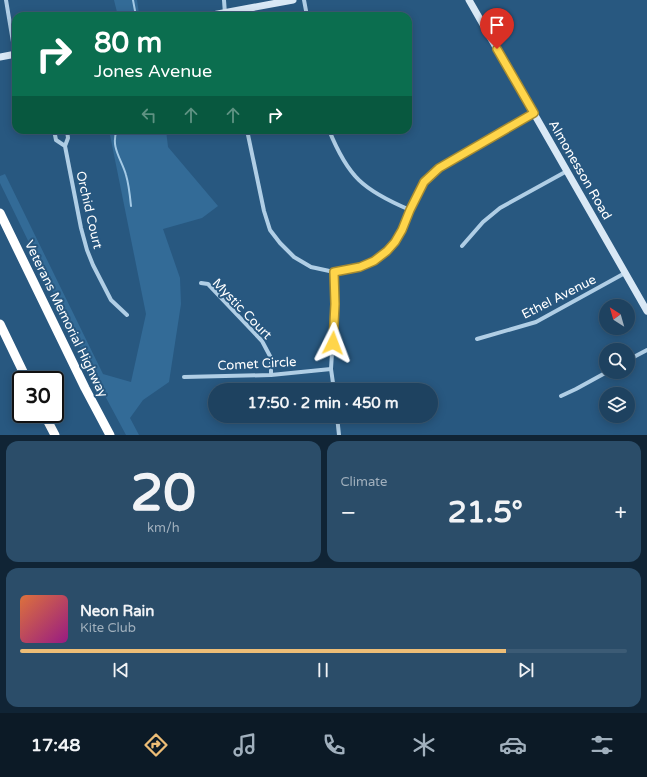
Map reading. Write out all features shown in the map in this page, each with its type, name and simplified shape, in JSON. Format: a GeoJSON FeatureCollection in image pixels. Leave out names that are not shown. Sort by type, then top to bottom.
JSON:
{"type":"FeatureCollection","features":[{"type":"Feature","properties":{"kind":"highway","name":"Veterans Memorial Highway"},"geometry":{"type":"LineString","coordinates":[[0,214],[85,388],[110,435]]}},
{"type":"Feature","properties":{"kind":"highway"},"geometry":{"type":"LineString","coordinates":[[0,324],[23,371]]}},
{"type":"Feature","properties":{"kind":"highway"},"geometry":{"type":"LineString","coordinates":[[49,423],[55,435]]}},
{"type":"Feature","properties":{"kind":"street"},"geometry":{"type":"LineString","coordinates":[[6,0],[12,32]]}},
{"type":"Feature","properties":{"kind":"street"},"geometry":{"type":"LineString","coordinates":[[224,0],[225,12]]}},
{"type":"Feature","properties":{"kind":"street"},"geometry":{"type":"LineString","coordinates":[[235,12],[293,0]]}},
{"type":"Feature","properties":{"kind":"street"},"geometry":{"type":"LineString","coordinates":[[304,0],[306,12]]}},
{"type":"Feature","properties":{"kind":"street","name":"Almonesson Road"},"geometry":{"type":"LineString","coordinates":[[469,0],[647,311]]}},
{"type":"Feature","properties":{"kind":"street"},"geometry":{"type":"LineString","coordinates":[[0,57],[12,55]]}},
{"type":"Feature","properties":{"kind":"street"},"geometry":{"type":"LineString","coordinates":[[248,134],[264,211],[270,230],[294,257],[310,267],[334,272],[360,267],[374,261],[387,251],[395,242],[402,230],[424,182],[439,168],[534,113]]}},
{"type":"Feature","properties":{"kind":"street","name":"Orchid Court"},"geometry":{"type":"LineString","coordinates":[[55,134],[56,140],[65,146]]}},
{"type":"Feature","properties":{"kind":"street","name":"Orchid Court"},"geometry":{"type":"LineString","coordinates":[[68,134],[68,138],[65,146],[86,250],[111,300],[127,315]]}},
{"type":"Feature","properties":{"kind":"street"},"geometry":{"type":"LineString","coordinates":[[331,134],[337,149],[352,173],[373,192],[410,210]]}},
{"type":"Feature","properties":{"kind":"street"},"geometry":{"type":"LineString","coordinates":[[462,246],[483,222],[500,208],[567,171]]}},
{"type":"Feature","properties":{"kind":"street"},"geometry":{"type":"LineString","coordinates":[[333,383],[331,369],[335,304],[334,272]]}},
{"type":"Feature","properties":{"kind":"street","name":"Ethel Avenue"},"geometry":{"type":"LineString","coordinates":[[477,339],[536,322],[625,273]]}},
{"type":"Feature","properties":{"kind":"street","name":"Mystic Court"},"geometry":{"type":"LineString","coordinates":[[201,283],[208,284],[262,341],[271,358],[271,375]]}},
{"type":"Feature","properties":{"kind":"street"},"geometry":{"type":"LineString","coordinates":[[635,356],[647,350]]}},
{"type":"Feature","properties":{"kind":"street","name":"Comet Circle"},"geometry":{"type":"LineString","coordinates":[[184,377],[271,375],[331,369]]}},
{"type":"Feature","properties":{"kind":"street"},"geometry":{"type":"LineString","coordinates":[[561,396],[599,376]]}},
{"type":"Feature","properties":{"kind":"street"},"geometry":{"type":"LineString","coordinates":[[338,423],[340,435]]}},
{"type":"Feature","properties":{"kind":"shaded area"},"geometry":{"type":"Polygon","coordinates":[[[114,0],[137,0],[139,12],[117,12],[114,0]]]}},
{"type":"Feature","properties":{"kind":"shaded area"},"geometry":{"type":"Polygon","coordinates":[[[110,134],[166,134],[168,147],[218,206],[202,218],[163,229],[180,278],[181,304],[169,382],[143,400],[130,418],[139,435],[126,435],[89,366],[0,183],[0,176],[5,174],[103,374],[131,382],[146,314],[110,134]]]}},
{"type":"Feature","properties":{"kind":"waterway"},"geometry":{"type":"LineString","coordinates":[[133,0],[135,12]]}},
{"type":"Feature","properties":{"kind":"waterway"},"geometry":{"type":"LineString","coordinates":[[116,134],[115,142],[117,153],[127,179],[131,206]]}},
{"type":"Feature","properties":{"kind":"route"},"geometry":{"type":"LineString","coordinates":[[333,343],[335,304],[334,272],[360,267],[374,261],[387,251],[395,242],[402,230],[419,191],[431,174],[450,160],[534,113],[497,49]]}}]}
